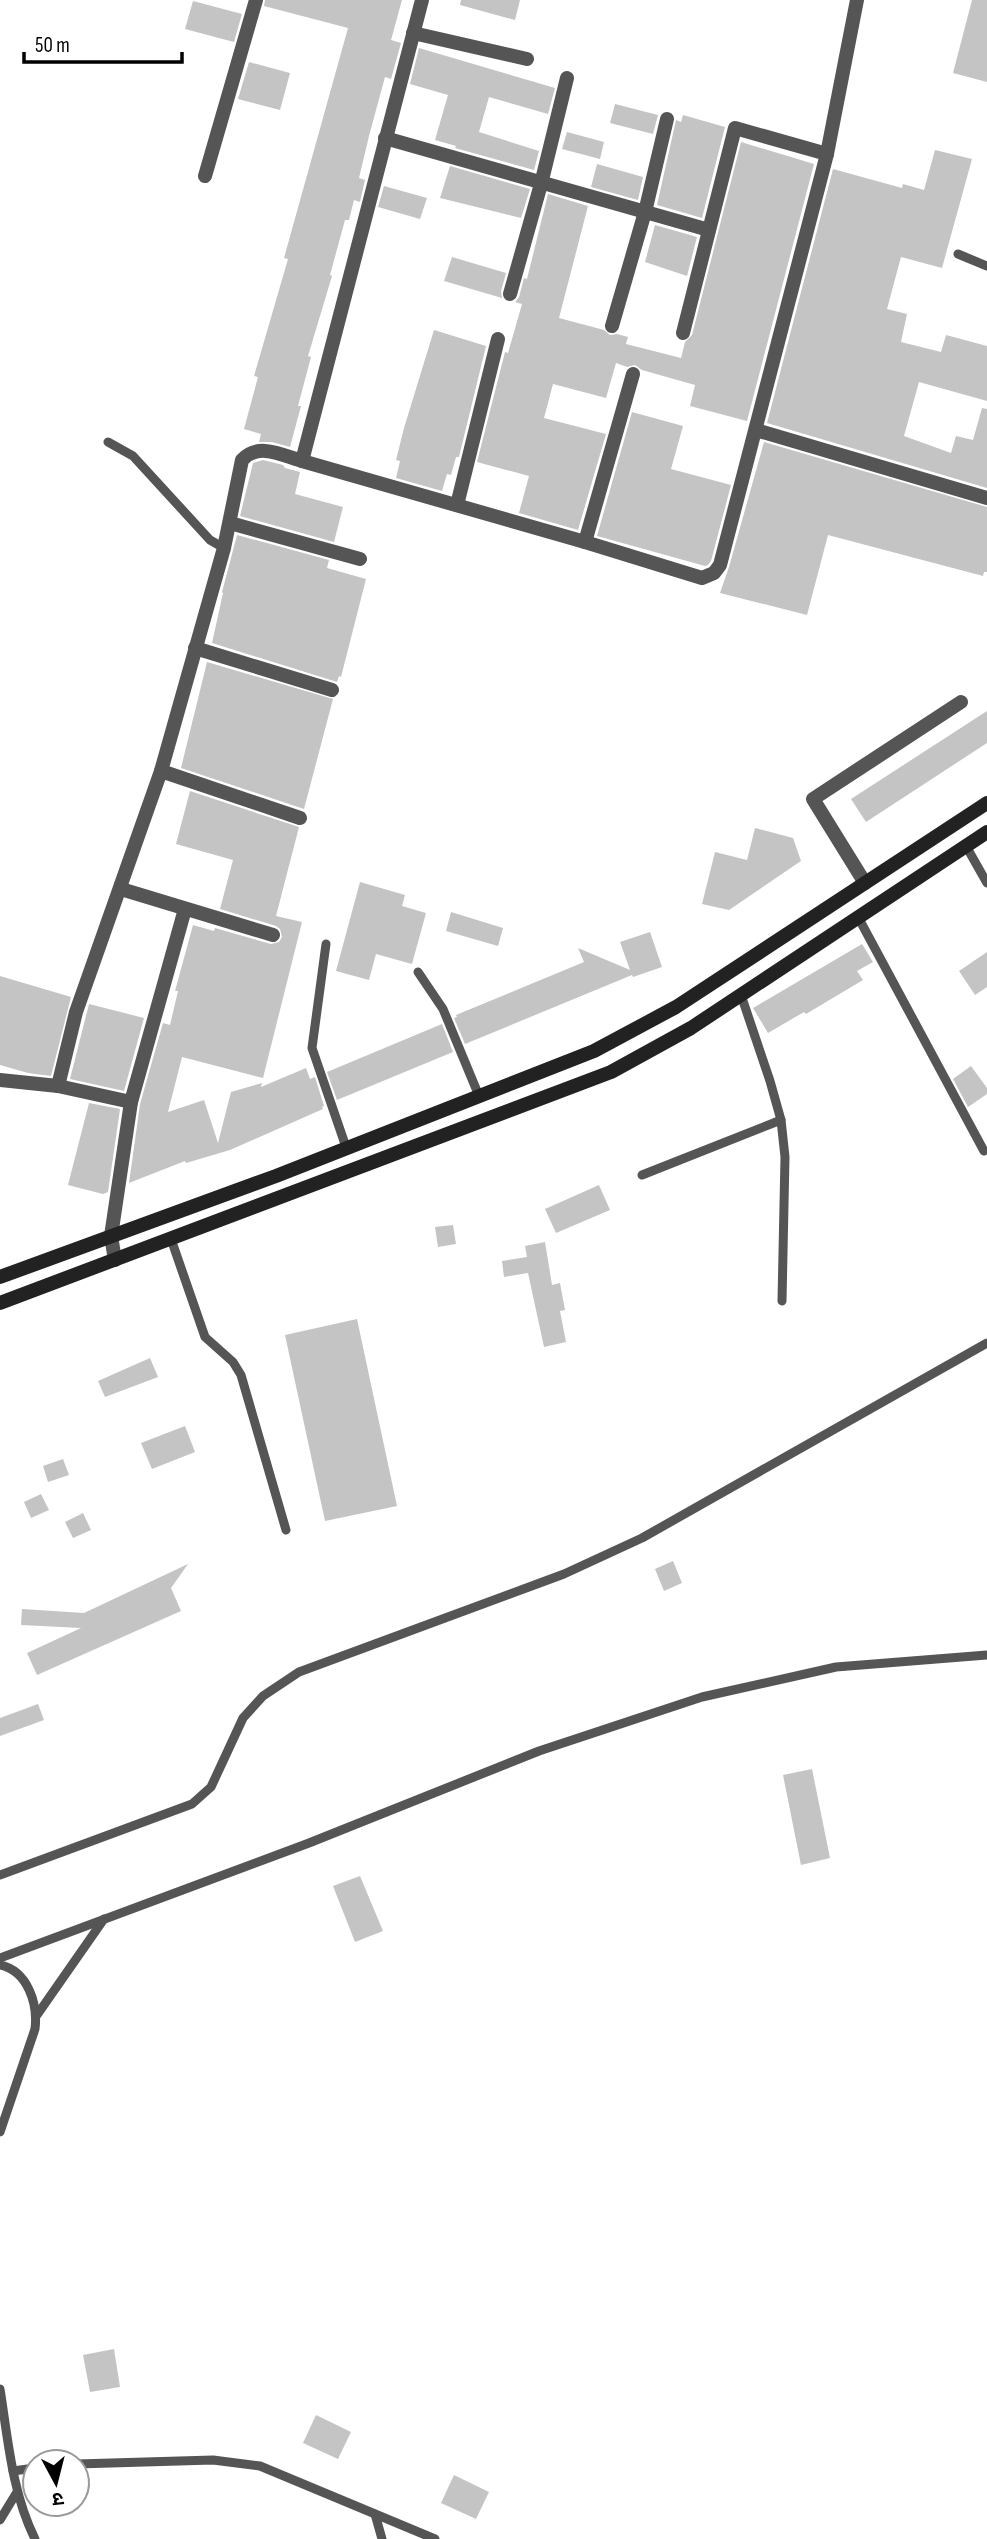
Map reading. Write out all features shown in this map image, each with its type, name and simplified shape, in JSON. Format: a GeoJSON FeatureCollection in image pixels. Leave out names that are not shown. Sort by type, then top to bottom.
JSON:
{"type":"FeatureCollection","features":[{"type":"Feature","properties":{"kind":"main road"},"geometry":{"type":"LineString","coordinates":[[0,1277],[276,1176],[594,1051],[677,1007],[987,803]]}},
{"type":"Feature","properties":{"kind":"main road"},"geometry":{"type":"LineString","coordinates":[[0,1303],[611,1072],[691,1028],[987,832]]}},
{"type":"Feature","properties":{"kind":"street"},"geometry":{"type":"LineString","coordinates":[[205,176],[256,0]]}},
{"type":"Feature","properties":{"kind":"street"},"geometry":{"type":"LineString","coordinates":[[302,461],[422,0]]}},
{"type":"Feature","properties":{"kind":"street"},"geometry":{"type":"LineString","coordinates":[[58,1086],[76,1012],[161,771],[224,548],[242,460],[248,452],[258,449],[302,461],[702,578],[714,573],[720,565],[827,154],[857,0]]}},
{"type":"Feature","properties":{"kind":"street"},"geometry":{"type":"LineString","coordinates":[[413,33],[527,59]]}},
{"type":"Feature","properties":{"kind":"street"},"geometry":{"type":"LineString","coordinates":[[510,294],[567,78]]}},
{"type":"Feature","properties":{"kind":"street"},"geometry":{"type":"LineString","coordinates":[[612,326],[645,212],[667,119]]}},
{"type":"Feature","properties":{"kind":"street"},"geometry":{"type":"LineString","coordinates":[[683,332],[735,128],[827,154]]}},
{"type":"Feature","properties":{"kind":"street"},"geometry":{"type":"LineString","coordinates":[[385,138],[709,230]]}},
{"type":"Feature","properties":{"kind":"street"},"geometry":{"type":"LineString","coordinates":[[457,505],[498,339]]}},
{"type":"Feature","properties":{"kind":"street"},"geometry":{"type":"LineString","coordinates":[[585,542],[633,374]]}},
{"type":"Feature","properties":{"kind":"street"},"geometry":{"type":"LineString","coordinates":[[755,430],[987,498]]}},
{"type":"Feature","properties":{"kind":"street"},"geometry":{"type":"LineString","coordinates":[[230,523],[360,559]]}},
{"type":"Feature","properties":{"kind":"street"},"geometry":{"type":"LineString","coordinates":[[195,648],[332,690]]}},
{"type":"Feature","properties":{"kind":"street"},"geometry":{"type":"LineString","coordinates":[[865,883],[813,799],[961,702]]}},
{"type":"Feature","properties":{"kind":"street"},"geometry":{"type":"LineString","coordinates":[[161,771],[300,818]]}},
{"type":"Feature","properties":{"kind":"street"},"geometry":{"type":"LineString","coordinates":[[121,889],[273,935]]}},
{"type":"Feature","properties":{"kind":"street"},"geometry":{"type":"LineString","coordinates":[[115,1260],[111,1237],[131,1102],[185,909]]}},
{"type":"Feature","properties":{"kind":"street"},"geometry":{"type":"LineString","coordinates":[[0,1080],[58,1086],[131,1102]]}},
{"type":"Feature","properties":{"kind":"lane"},"geometry":{"type":"LineString","coordinates":[[958,254],[987,266]]}},
{"type":"Feature","properties":{"kind":"lane"},"geometry":{"type":"LineString","coordinates":[[108,442],[133,456],[210,540],[224,548]]}},
{"type":"Feature","properties":{"kind":"lane"},"geometry":{"type":"LineString","coordinates":[[966,846],[987,883]]}},
{"type":"Feature","properties":{"kind":"lane"},"geometry":{"type":"LineString","coordinates":[[858,918],[984,1152]]}},
{"type":"Feature","properties":{"kind":"lane"},"geometry":{"type":"LineString","coordinates":[[326,944],[312,1048],[346,1147]]}},
{"type":"Feature","properties":{"kind":"lane"},"geometry":{"type":"LineString","coordinates":[[418,971],[443,1009],[479,1096]]}},
{"type":"Feature","properties":{"kind":"lane"},"geometry":{"type":"LineString","coordinates":[[741,995],[781,1120],[785,1157],[782,1301]]}},
{"type":"Feature","properties":{"kind":"lane"},"geometry":{"type":"LineString","coordinates":[[642,1175],[781,1120]]}},
{"type":"Feature","properties":{"kind":"lane"},"geometry":{"type":"LineString","coordinates":[[171,1239],[205,1337],[233,1362],[241,1376],[286,1530]]}},
{"type":"Feature","properties":{"kind":"lane"},"geometry":{"type":"LineString","coordinates":[[0,1875],[192,1804],[211,1787],[243,1718],[262,1696],[299,1672],[564,1574],[642,1538],[987,1343]]}},
{"type":"Feature","properties":{"kind":"lane"},"geometry":{"type":"LineString","coordinates":[[0,1958],[309,1843],[539,1751],[702,1697],[836,1667],[987,1656]]}},
{"type":"Feature","properties":{"kind":"lane"},"geometry":{"type":"LineString","coordinates":[[0,2132],[35,2029],[37,2015],[104,1920]]}},
{"type":"Feature","properties":{"kind":"lane"},"geometry":{"type":"LineString","coordinates":[[0,1965],[10,1967],[26,1983],[37,2015]]}},
{"type":"Feature","properties":{"kind":"lane"},"geometry":{"type":"LineString","coordinates":[[0,2389],[17,2492],[27,2524],[35,2539]]}},
{"type":"Feature","properties":{"kind":"lane"},"geometry":{"type":"LineString","coordinates":[[91,2464],[213,2460],[260,2466],[435,2539]]}},
{"type":"Feature","properties":{"kind":"lane"},"geometry":{"type":"LineString","coordinates":[[13,2471],[21,2470]]}},
{"type":"Feature","properties":{"kind":"lane"},"geometry":{"type":"LineString","coordinates":[[0,2520],[17,2492]]}},
{"type":"Feature","properties":{"kind":"lane"},"geometry":{"type":"LineString","coordinates":[[375,2514],[382,2539]]}},
{"type":"Feature","properties":{"kind":"building"},"geometry":{"type":"Polygon","coordinates":[[[265,0],[402,0],[391,40],[401,43],[391,79],[385,77],[369,136],[359,178],[365,180],[360,202],[354,200],[349,220],[345,220],[330,275],[332,276],[308,356],[311,357],[290,447],[259,442],[261,434],[244,429],[258,377],[254,376],[288,259],[284,258],[348,28],[264,6],[265,0]]]}},
{"type":"Feature","properties":{"kind":"building"},"geometry":{"type":"Polygon","coordinates":[[[461,0],[520,0],[515,20],[460,5],[461,0]]]}},
{"type":"Feature","properties":{"kind":"building"},"geometry":{"type":"Polygon","coordinates":[[[972,0],[987,0],[987,82],[953,73],[972,0]]]}},
{"type":"Feature","properties":{"kind":"building"},"geometry":{"type":"Polygon","coordinates":[[[193,1],[242,14],[234,42],[185,29],[193,1]]]}},
{"type":"Feature","properties":{"kind":"building"},"geometry":{"type":"Polygon","coordinates":[[[419,48],[555,88],[548,114],[489,97],[479,132],[539,151],[534,170],[435,140],[448,95],[410,84],[419,48]]]}},
{"type":"Feature","properties":{"kind":"building"},"geometry":{"type":"Polygon","coordinates":[[[249,62],[290,73],[280,110],[238,99],[249,62]]]}},
{"type":"Feature","properties":{"kind":"building"},"geometry":{"type":"Polygon","coordinates":[[[615,104],[658,115],[653,134],[610,123],[615,104]]]}},
{"type":"Feature","properties":{"kind":"building"},"geometry":{"type":"Polygon","coordinates":[[[683,115],[725,127],[702,218],[657,205],[676,120],[681,122],[683,115]]]}},
{"type":"Feature","properties":{"kind":"building"},"geometry":{"type":"Polygon","coordinates":[[[567,132],[604,142],[600,159],[562,149],[567,132]]]}},
{"type":"Feature","properties":{"kind":"building"},"geometry":{"type":"Polygon","coordinates":[[[741,142],[814,164],[747,421],[690,406],[695,385],[642,370],[635,365],[627,367],[616,363],[606,398],[553,384],[544,418],[606,434],[578,530],[519,513],[529,476],[477,462],[505,352],[508,353],[522,304],[515,302],[524,278],[527,279],[548,194],[588,206],[559,318],[604,330],[610,335],[628,337],[626,344],[681,358],[685,342],[692,335],[741,142]]]}},
{"type":"Feature","properties":{"kind":"building"},"geometry":{"type":"Polygon","coordinates":[[[935,150],[972,159],[942,268],[901,257],[887,309],[907,314],[901,342],[941,352],[946,335],[987,346],[987,401],[919,382],[904,436],[951,453],[956,436],[973,440],[982,408],[987,409],[987,488],[767,423],[833,169],[902,188],[903,184],[924,190],[935,150]]]}},
{"type":"Feature","properties":{"kind":"building"},"geometry":{"type":"Polygon","coordinates":[[[597,164],[643,177],[638,200],[591,187],[597,164]]]}},
{"type":"Feature","properties":{"kind":"building"},"geometry":{"type":"Polygon","coordinates":[[[450,166],[530,189],[521,218],[440,198],[450,166]]]}},
{"type":"Feature","properties":{"kind":"building"},"geometry":{"type":"Polygon","coordinates":[[[384,186],[427,198],[420,219],[378,207],[384,186]]]}},
{"type":"Feature","properties":{"kind":"building"},"geometry":{"type":"Polygon","coordinates":[[[655,225],[697,237],[687,276],[645,262],[655,225]]]}},
{"type":"Feature","properties":{"kind":"building"},"geometry":{"type":"Polygon","coordinates":[[[452,257],[506,273],[502,298],[444,281],[452,257]]]}},
{"type":"Feature","properties":{"kind":"building"},"geometry":{"type":"Polygon","coordinates":[[[434,330],[486,346],[459,457],[456,457],[451,475],[447,474],[442,491],[396,478],[400,461],[396,460],[404,428],[434,330]]]}},
{"type":"Feature","properties":{"kind":"building"},"geometry":{"type":"Polygon","coordinates":[[[632,412],[683,426],[671,469],[731,485],[708,565],[597,536],[632,412]]]}},
{"type":"Feature","properties":{"kind":"building"},"geometry":{"type":"Polygon","coordinates":[[[764,442],[987,507],[987,572],[984,572],[983,576],[828,535],[807,615],[720,593],[764,442]]]}},
{"type":"Feature","properties":{"kind":"building"},"geometry":{"type":"Polygon","coordinates":[[[263,460],[300,472],[295,494],[343,507],[334,542],[240,516],[253,463],[263,460]]]}},
{"type":"Feature","properties":{"kind":"building"},"geometry":{"type":"Polygon","coordinates":[[[237,535],[329,560],[327,568],[366,579],[341,677],[339,676],[337,682],[212,643],[237,535]]]}},
{"type":"Feature","properties":{"kind":"building"},"geometry":{"type":"Polygon","coordinates":[[[207,662],[333,699],[304,809],[181,768],[207,662]]]}},
{"type":"Feature","properties":{"kind":"building"},"geometry":{"type":"Polygon","coordinates":[[[987,711],[987,743],[866,822],[851,799],[987,711]]]}},
{"type":"Feature","properties":{"kind":"building"},"geometry":{"type":"Polygon","coordinates":[[[190,791],[299,827],[276,916],[302,922],[263,1078],[182,1057],[168,1112],[204,1100],[218,1143],[231,1092],[262,1083],[261,1087],[306,1068],[310,1079],[315,1077],[324,1106],[323,1109],[230,1150],[186,1163],[185,1161],[129,1183],[140,1104],[163,1023],[170,1025],[178,991],[175,991],[193,925],[214,931],[215,928],[271,944],[279,942],[282,937],[276,926],[220,909],[233,860],[176,844],[190,791]]]}},
{"type":"Feature","properties":{"kind":"building"},"geometry":{"type":"Polygon","coordinates":[[[755,828],[793,838],[801,861],[729,910],[702,904],[715,852],[747,860],[755,828]]]}},
{"type":"Feature","properties":{"kind":"building"},"geometry":{"type":"Polygon","coordinates":[[[360,882],[405,895],[402,906],[426,913],[412,964],[376,954],[369,980],[336,971],[360,882]]]}},
{"type":"Feature","properties":{"kind":"building"},"geometry":{"type":"Polygon","coordinates":[[[451,912],[503,928],[498,946],[446,931],[451,912]]]}},
{"type":"Feature","properties":{"kind":"building"},"geometry":{"type":"Polygon","coordinates":[[[650,932],[662,967],[633,977],[632,975],[465,1044],[454,1018],[456,1015],[584,962],[578,948],[630,970],[620,942],[650,932]]]}},
{"type":"Feature","properties":{"kind":"building"},"geometry":{"type":"Polygon","coordinates":[[[862,944],[873,962],[857,971],[863,980],[768,1033],[753,1008],[862,944]]]}},
{"type":"Feature","properties":{"kind":"building"},"geometry":{"type":"Polygon","coordinates":[[[987,952],[987,987],[975,995],[959,971],[987,952]]]}},
{"type":"Feature","properties":{"kind":"building"},"geometry":{"type":"Polygon","coordinates":[[[0,976],[71,997],[51,1076],[0,1065],[0,976]]]}},
{"type":"Feature","properties":{"kind":"building"},"geometry":{"type":"Polygon","coordinates":[[[89,1004],[144,1018],[124,1091],[70,1079],[89,1004]]]}},
{"type":"Feature","properties":{"kind":"building"},"geometry":{"type":"Polygon","coordinates":[[[442,1024],[453,1052],[337,1100],[327,1072],[442,1024]]]}},
{"type":"Feature","properties":{"kind":"building"},"geometry":{"type":"Polygon","coordinates":[[[971,1066],[987,1088],[987,1094],[968,1107],[953,1079],[971,1066]]]}},
{"type":"Feature","properties":{"kind":"building"},"geometry":{"type":"Polygon","coordinates":[[[89,1103],[120,1109],[108,1192],[103,1194],[68,1185],[89,1103]]]}},
{"type":"Feature","properties":{"kind":"building"},"geometry":{"type":"Polygon","coordinates":[[[599,1185],[610,1210],[556,1233],[545,1209],[599,1185]]]}},
{"type":"Feature","properties":{"kind":"building"},"geometry":{"type":"Polygon","coordinates":[[[453,1225],[456,1244],[438,1247],[435,1227],[453,1225]]]}},
{"type":"Feature","properties":{"kind":"building"},"geometry":{"type":"Polygon","coordinates":[[[545,1242],[552,1285],[560,1283],[565,1310],[560,1311],[566,1342],[544,1347],[528,1273],[504,1277],[502,1261],[527,1257],[525,1246],[545,1242]]]}},
{"type":"Feature","properties":{"kind":"building"},"geometry":{"type":"Polygon","coordinates":[[[357,1319],[397,1506],[325,1521],[285,1335],[357,1319]]]}},
{"type":"Feature","properties":{"kind":"building"},"geometry":{"type":"Polygon","coordinates":[[[150,1358],[158,1377],[105,1397],[98,1381],[150,1358]]]}},
{"type":"Feature","properties":{"kind":"building"},"geometry":{"type":"Polygon","coordinates":[[[185,1426],[195,1452],[152,1469],[141,1443],[185,1426]]]}},
{"type":"Feature","properties":{"kind":"building"},"geometry":{"type":"Polygon","coordinates":[[[63,1459],[69,1475],[48,1482],[43,1466],[63,1459]]]}},
{"type":"Feature","properties":{"kind":"building"},"geometry":{"type":"Polygon","coordinates":[[[41,1494],[49,1510],[31,1518],[24,1502],[41,1494]]]}},
{"type":"Feature","properties":{"kind":"building"},"geometry":{"type":"Polygon","coordinates":[[[83,1513],[91,1530],[73,1538],[65,1522],[83,1513]]]}},
{"type":"Feature","properties":{"kind":"building"},"geometry":{"type":"Polygon","coordinates":[[[673,1561],[682,1583],[664,1591],[655,1569],[673,1561]]]}},
{"type":"Feature","properties":{"kind":"building"},"geometry":{"type":"Polygon","coordinates":[[[188,1564],[171,1588],[181,1611],[37,1675],[27,1653],[81,1628],[21,1625],[22,1609],[84,1613],[188,1564]]]}},
{"type":"Feature","properties":{"kind":"building"},"geometry":{"type":"Polygon","coordinates":[[[38,1704],[44,1720],[0,1736],[0,1718],[38,1704]]]}},
{"type":"Feature","properties":{"kind":"building"},"geometry":{"type":"Polygon","coordinates":[[[812,1769],[830,1858],[801,1865],[783,1775],[812,1769]]]}},
{"type":"Feature","properties":{"kind":"building"},"geometry":{"type":"Polygon","coordinates":[[[360,1876],[383,1931],[355,1942],[333,1886],[360,1876]]]}},
{"type":"Feature","properties":{"kind":"building"},"geometry":{"type":"Polygon","coordinates":[[[114,2349],[120,2387],[90,2392],[83,2355],[114,2349]]]}},
{"type":"Feature","properties":{"kind":"building"},"geometry":{"type":"Polygon","coordinates":[[[316,2415],[351,2432],[338,2459],[303,2443],[316,2415]]]}},
{"type":"Feature","properties":{"kind":"building"},"geometry":{"type":"Polygon","coordinates":[[[454,2475],[489,2492],[476,2519],[441,2503],[454,2475]]]}}]}
